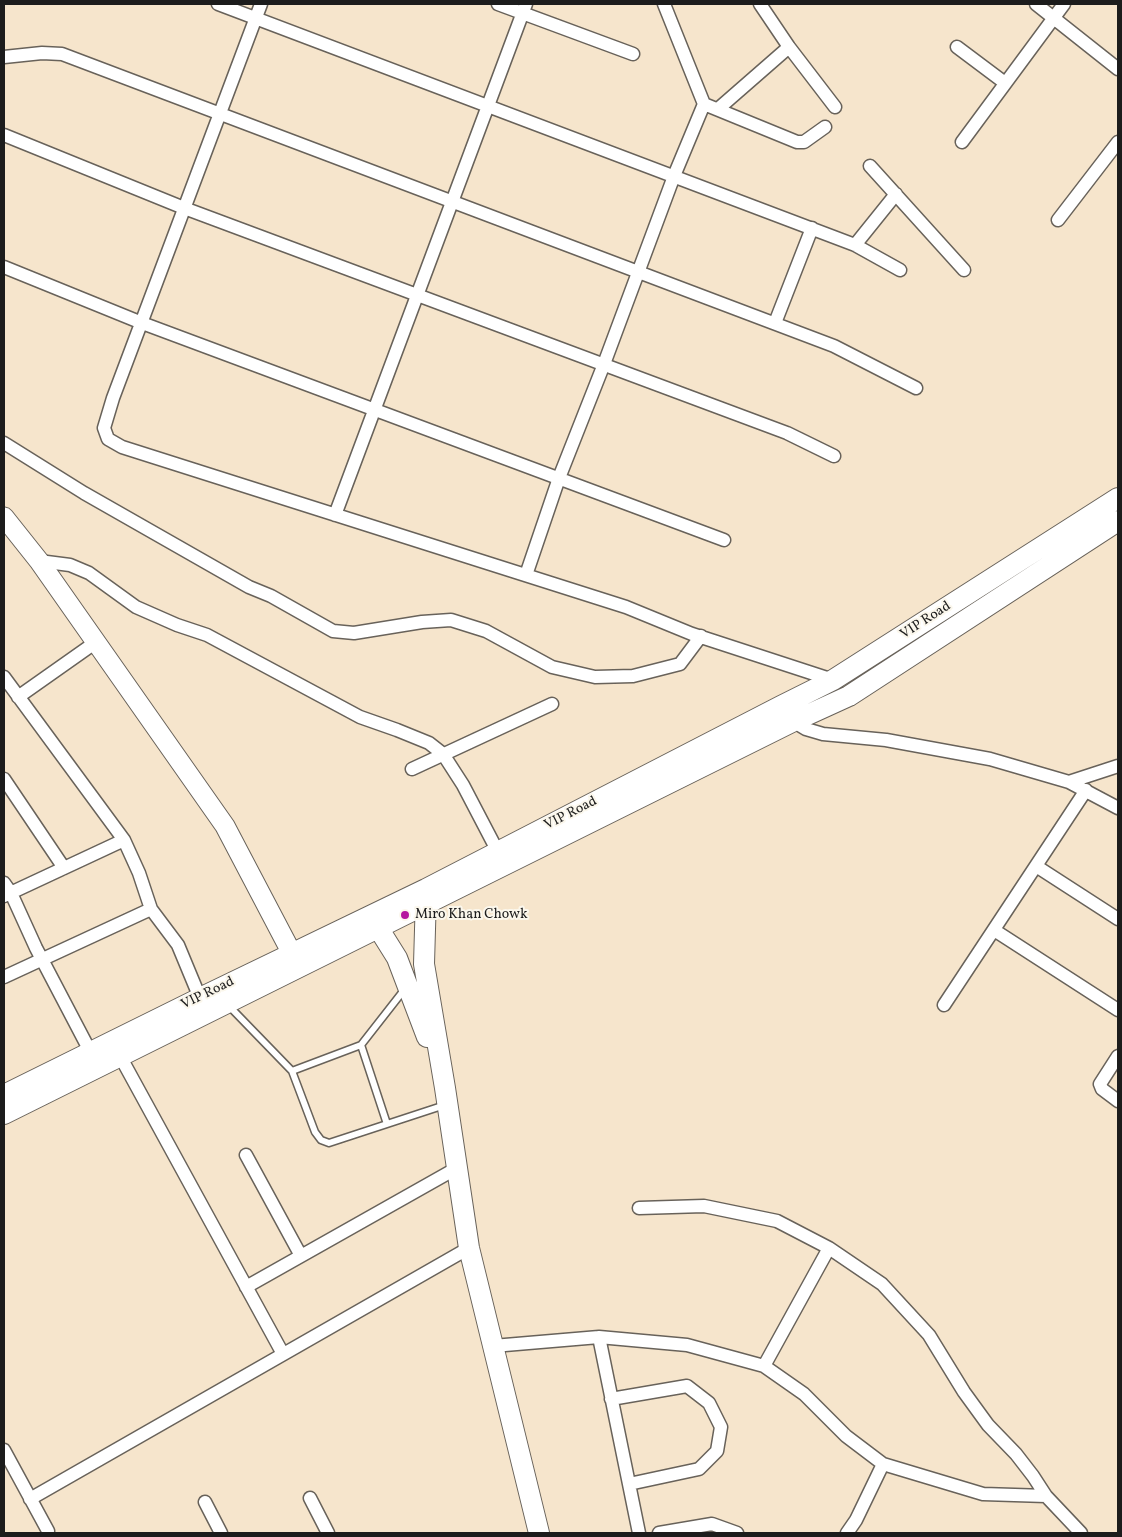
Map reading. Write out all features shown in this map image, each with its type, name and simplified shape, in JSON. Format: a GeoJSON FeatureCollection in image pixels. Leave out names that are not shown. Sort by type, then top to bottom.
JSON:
{"type":"FeatureCollection","features":[{"type":"Feature","properties":{"kind":"main road","name":"VIP Road"},"geometry":{"type":"LineString","coordinates":[[426,897],[498,852],[833,680],[1118,498]]}},
{"type":"Feature","properties":{"kind":"main road"},"geometry":{"type":"LineString","coordinates":[[4,518],[39,561],[226,826],[296,960]]}},
{"type":"Feature","properties":{"kind":"main road","name":"VIP Road"},"geometry":{"type":"LineString","coordinates":[[4,1095],[200,998],[296,960],[849,696],[1118,521]]}},
{"type":"Feature","properties":{"kind":"main road"},"geometry":{"type":"LineString","coordinates":[[426,897],[424,964],[469,1248],[539,1533]]}},
{"type":"Feature","properties":{"kind":"main road"},"geometry":{"type":"LineString","coordinates":[[375,922],[396,958],[408,985],[446,1096]]}},
{"type":"Feature","properties":{"kind":"main road","name":"VIP Road"},"geometry":{"type":"LineString","coordinates":[[4,1114],[228,1004],[296,960]]}},
{"type":"Feature","properties":{"kind":"street"},"geometry":{"type":"LineString","coordinates":[[218,4],[812,228],[855,245],[900,270]]}},
{"type":"Feature","properties":{"kind":"street"},"geometry":{"type":"LineString","coordinates":[[260,4],[113,398],[104,428],[108,439],[122,447],[626,606],[701,636],[833,680]]}},
{"type":"Feature","properties":{"kind":"street"},"geometry":{"type":"LineString","coordinates":[[498,4],[524,8],[633,54]]}},
{"type":"Feature","properties":{"kind":"street"},"geometry":{"type":"LineString","coordinates":[[526,575],[559,478],[674,176],[704,104],[664,4]]}},
{"type":"Feature","properties":{"kind":"street"},"geometry":{"type":"LineString","coordinates":[[760,4],[789,47],[835,107]]}},
{"type":"Feature","properties":{"kind":"street"},"geometry":{"type":"LineString","coordinates":[[1036,4],[1118,69]]}},
{"type":"Feature","properties":{"kind":"street"},"geometry":{"type":"LineString","coordinates":[[962,142],[1064,4]]}},
{"type":"Feature","properties":{"kind":"street"},"geometry":{"type":"LineString","coordinates":[[335,514],[524,8]]}},
{"type":"Feature","properties":{"kind":"street"},"geometry":{"type":"LineString","coordinates":[[718,109],[789,47]]}},
{"type":"Feature","properties":{"kind":"street"},"geometry":{"type":"LineString","coordinates":[[957,47],[1005,83]]}},
{"type":"Feature","properties":{"kind":"street"},"geometry":{"type":"LineString","coordinates":[[4,56],[42,52],[62,54],[834,346],[916,388]]}},
{"type":"Feature","properties":{"kind":"street"},"geometry":{"type":"LineString","coordinates":[[704,104],[797,142],[804,142],[825,127]]}},
{"type":"Feature","properties":{"kind":"street"},"geometry":{"type":"LineString","coordinates":[[4,135],[184,208],[787,433],[834,456]]}},
{"type":"Feature","properties":{"kind":"street"},"geometry":{"type":"LineString","coordinates":[[1058,220],[1118,142]]}},
{"type":"Feature","properties":{"kind":"street"},"geometry":{"type":"LineString","coordinates":[[870,166],[964,270]]}},
{"type":"Feature","properties":{"kind":"street"},"geometry":{"type":"LineString","coordinates":[[855,245],[896,194]]}},
{"type":"Feature","properties":{"kind":"street"},"geometry":{"type":"LineString","coordinates":[[775,323],[812,228]]}},
{"type":"Feature","properties":{"kind":"street"},"geometry":{"type":"LineString","coordinates":[[4,267],[142,322],[724,540]]}},
{"type":"Feature","properties":{"kind":"street"},"geometry":{"type":"LineString","coordinates":[[4,443],[84,493],[249,588],[271,596],[333,631],[354,633],[422,622],[451,620],[486,631],[552,667],[595,677],[633,676],[680,664],[701,636]]}},
{"type":"Feature","properties":{"kind":"street"},"geometry":{"type":"LineString","coordinates":[[39,561],[70,564],[89,573],[136,607],[176,626],[207,635],[360,717],[429,743],[443,754],[463,785],[498,852]]}},
{"type":"Feature","properties":{"kind":"street"},"geometry":{"type":"LineString","coordinates":[[18,697],[96,642]]}},
{"type":"Feature","properties":{"kind":"street"},"geometry":{"type":"LineString","coordinates":[[6,685],[18,697],[124,840],[139,873],[151,909],[178,945],[200,998]]}},
{"type":"Feature","properties":{"kind":"street"},"geometry":{"type":"LineString","coordinates":[[412,768],[552,704]]}},
{"type":"Feature","properties":{"kind":"street"},"geometry":{"type":"LineString","coordinates":[[781,706],[792,722],[822,734],[886,740],[990,759],[1069,782],[1118,808]]}},
{"type":"Feature","properties":{"kind":"street"},"geometry":{"type":"LineString","coordinates":[[1069,782],[1118,766]]}},
{"type":"Feature","properties":{"kind":"street"},"geometry":{"type":"LineString","coordinates":[[4,779],[64,868]]}},
{"type":"Feature","properties":{"kind":"street"},"geometry":{"type":"LineString","coordinates":[[944,1005],[1086,790]]}},
{"type":"Feature","properties":{"kind":"street"},"geometry":{"type":"LineString","coordinates":[[91,1053],[6,891],[64,868],[124,840]]}},
{"type":"Feature","properties":{"kind":"street"},"geometry":{"type":"LineString","coordinates":[[1036,866],[1118,919]]}},
{"type":"Feature","properties":{"kind":"street"},"geometry":{"type":"LineString","coordinates":[[4,977],[151,909]]}},
{"type":"Feature","properties":{"kind":"street"},"geometry":{"type":"LineString","coordinates":[[994,930],[1118,1010]]}},
{"type":"Feature","properties":{"kind":"street"},"geometry":{"type":"LineString","coordinates":[[120,1056],[283,1354]]}},
{"type":"Feature","properties":{"kind":"street"},"geometry":{"type":"LineString","coordinates":[[1118,1056],[1100,1084],[1102,1090],[1118,1100]]}},
{"type":"Feature","properties":{"kind":"street"},"geometry":{"type":"LineString","coordinates":[[246,1155],[301,1256]]}},
{"type":"Feature","properties":{"kind":"street"},"geometry":{"type":"LineString","coordinates":[[246,1287],[457,1168]]}},
{"type":"Feature","properties":{"kind":"street"},"geometry":{"type":"LineString","coordinates":[[638,1208],[704,1206],[777,1221],[829,1248],[882,1284],[929,1335],[964,1392],[988,1425],[1016,1454],[1046,1496],[1081,1533]]}},
{"type":"Feature","properties":{"kind":"street"},"geometry":{"type":"LineString","coordinates":[[30,1499],[469,1248]]}},
{"type":"Feature","properties":{"kind":"street"},"geometry":{"type":"LineString","coordinates":[[764,1366],[829,1248]]}},
{"type":"Feature","properties":{"kind":"street"},"geometry":{"type":"LineString","coordinates":[[493,1346],[599,1337],[687,1345],[764,1366],[804,1394],[846,1436],[883,1464],[983,1494],[1046,1496]]}},
{"type":"Feature","properties":{"kind":"street"},"geometry":{"type":"LineString","coordinates":[[599,1337],[639,1533]]}},
{"type":"Feature","properties":{"kind":"street"},"geometry":{"type":"LineString","coordinates":[[611,1399],[688,1386],[709,1403],[721,1427],[717,1451],[699,1469],[629,1484]]}},
{"type":"Feature","properties":{"kind":"street"},"geometry":{"type":"LineString","coordinates":[[4,1450],[48,1531]]}},
{"type":"Feature","properties":{"kind":"street"},"geometry":{"type":"LineString","coordinates":[[847,1533],[856,1520],[883,1464]]}},
{"type":"Feature","properties":{"kind":"street"},"geometry":{"type":"LineString","coordinates":[[310,1498],[328,1533]]}},
{"type":"Feature","properties":{"kind":"street"},"geometry":{"type":"LineString","coordinates":[[205,1502],[221,1533]]}},
{"type":"Feature","properties":{"kind":"street"},"geometry":{"type":"LineString","coordinates":[[659,1533],[712,1524],[737,1533]]}},
{"type":"Feature","properties":{"kind":"lane"},"geometry":{"type":"LineString","coordinates":[[292,1071],[360,1045],[408,985]]}},
{"type":"Feature","properties":{"kind":"lane"},"geometry":{"type":"LineString","coordinates":[[228,1004],[292,1071],[316,1132],[321,1140],[329,1143],[387,1124],[446,1096]]}},
{"type":"Feature","properties":{"kind":"lane"},"geometry":{"type":"LineString","coordinates":[[360,1045],[387,1124]]}},
{"type":"Feature","properties":{"kind":"place","name":"Miro Khan Chowk"},"geometry":{"type":"Point","coordinates":[405,915]}}]}
